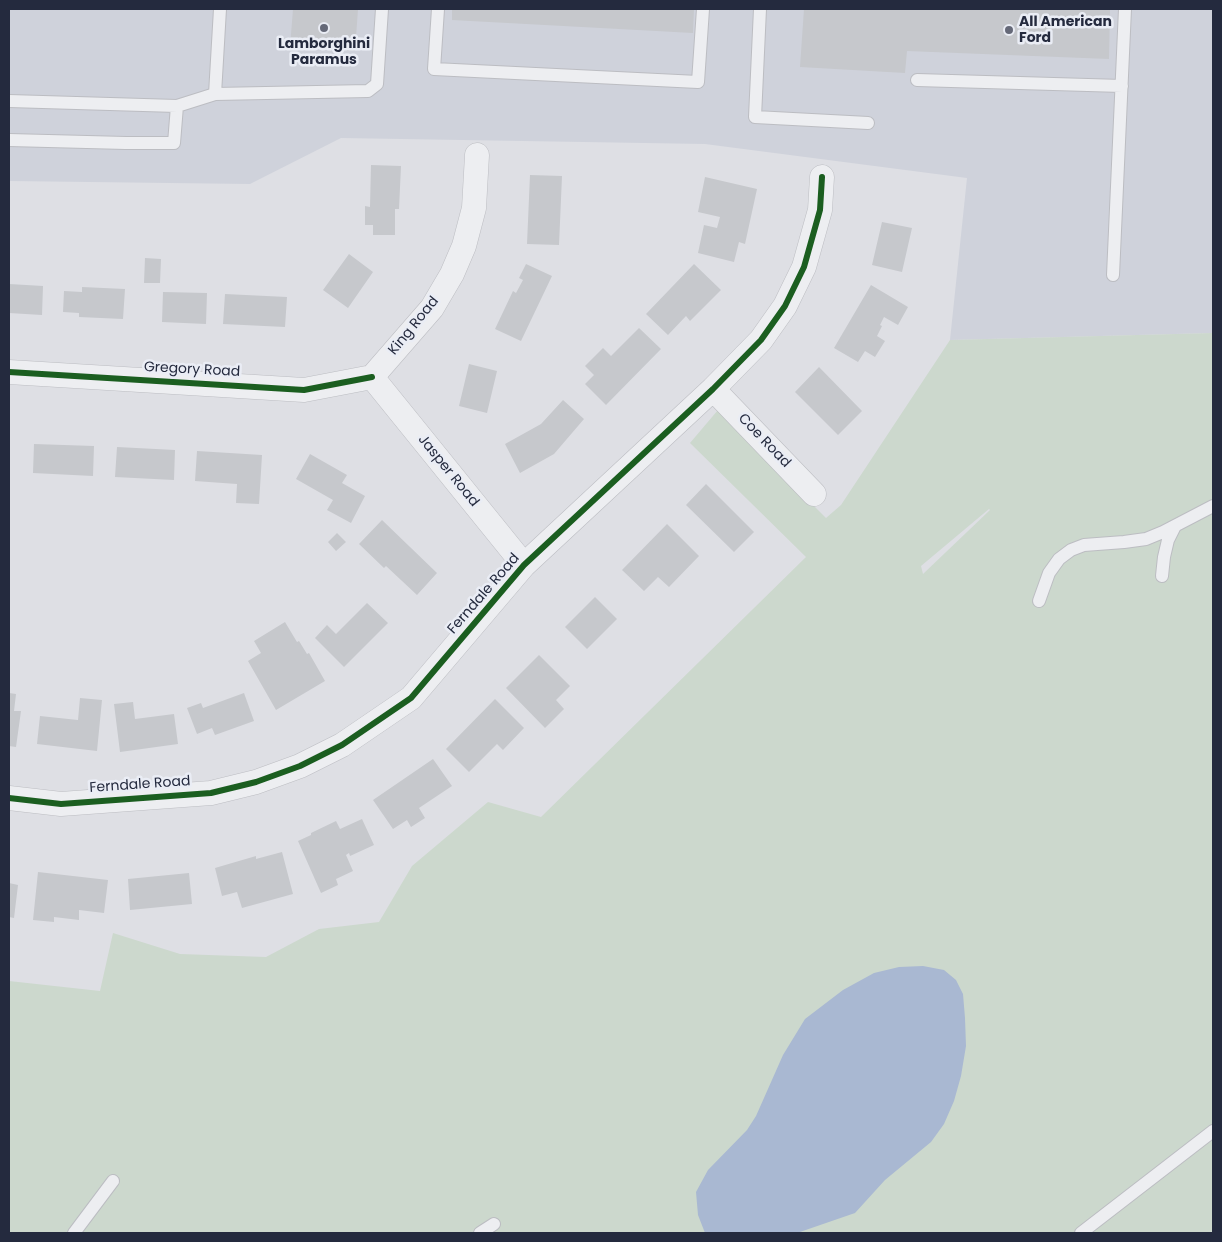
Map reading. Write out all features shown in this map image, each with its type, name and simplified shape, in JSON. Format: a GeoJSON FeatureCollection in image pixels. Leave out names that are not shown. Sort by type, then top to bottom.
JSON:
{"type":"FeatureCollection","features":[{"type":"Feature","properties":{"kind":"street","name":"King Road"},"geometry":{"type":"LineString","coordinates":[[372,377],[432,308],[452,274],[464,246],[474,208],[477,155]]}},
{"type":"Feature","properties":{"kind":"street","name":"Ferndale Road"},"geometry":{"type":"LineString","coordinates":[[9,798],[61,804],[211,793],[256,782],[300,766],[342,745],[412,698],[524,565],[713,389],[761,340],[785,306],[804,267],[820,210],[822,177]]}},
{"type":"Feature","properties":{"kind":"street","name":"Gregory Road"},"geometry":{"type":"LineString","coordinates":[[9,372],[304,390],[372,377]]}},
{"type":"Feature","properties":{"kind":"street","name":"Jasper Road"},"geometry":{"type":"LineString","coordinates":[[372,377],[524,565]]}},
{"type":"Feature","properties":{"kind":"street","name":"Coe Road"},"geometry":{"type":"LineString","coordinates":[[713,389],[814,494]]}},
{"type":"Feature","properties":{"kind":"lane"},"geometry":{"type":"LineString","coordinates":[[215,94],[220,9]]}},
{"type":"Feature","properties":{"kind":"lane"},"geometry":{"type":"LineString","coordinates":[[9,102],[176,106],[215,94],[368,91],[377,84],[382,9]]}},
{"type":"Feature","properties":{"kind":"lane"},"geometry":{"type":"LineString","coordinates":[[438,9],[434,69],[698,82],[703,9]]}},
{"type":"Feature","properties":{"kind":"lane"},"geometry":{"type":"LineString","coordinates":[[760,9],[755,117],[868,123]]}},
{"type":"Feature","properties":{"kind":"lane"},"geometry":{"type":"LineString","coordinates":[[1113,274],[1125,9]]}},
{"type":"Feature","properties":{"kind":"lane"},"geometry":{"type":"LineString","coordinates":[[917,80],[1122,86]]}},
{"type":"Feature","properties":{"kind":"lane"},"geometry":{"type":"LineString","coordinates":[[9,140],[174,143],[176,106]]}},
{"type":"Feature","properties":{"kind":"lane"},"geometry":{"type":"LineString","coordinates":[[1039,600],[1049,574],[1059,559],[1071,550],[1084,545],[1146,539],[1213,506]]}},
{"type":"Feature","properties":{"kind":"lane"},"geometry":{"type":"LineString","coordinates":[[1162,576],[1168,540],[1174,526]]}},
{"type":"Feature","properties":{"kind":"lane"},"geometry":{"type":"LineString","coordinates":[[1081,1233],[1213,1131]]}},
{"type":"Feature","properties":{"kind":"lane"},"geometry":{"type":"LineString","coordinates":[[74,1233],[114,1181]]}},
{"type":"Feature","properties":{"kind":"lane"},"geometry":{"type":"LineString","coordinates":[[480,1233],[494,1224]]}},
{"type":"Feature","properties":{"kind":"shaded area"},"geometry":{"type":"Polygon","coordinates":[[[9,9],[1213,9],[1213,333],[950,340],[967,178],[705,144],[341,138],[250,184],[9,181],[9,9]]]}},
{"type":"Feature","properties":{"kind":"shaded area"},"geometry":{"type":"Polygon","coordinates":[[[1213,333],[1213,1233],[9,1233],[9,981],[100,991],[113,933],[180,954],[266,957],[319,929],[379,922],[412,866],[488,802],[541,817],[806,557],[690,443],[718,410],[826,518],[841,505],[950,340],[1213,333]],[[990,510],[921,566],[923,574],[990,510]]]}},
{"type":"Feature","properties":{"kind":"water"},"geometry":{"type":"Polygon","coordinates":[[[923,966],[944,970],[956,980],[963,994],[965,1018],[966,1046],[961,1076],[954,1101],[944,1124],[931,1142],[885,1180],[855,1213],[797,1233],[705,1233],[698,1215],[696,1192],[708,1170],[747,1130],[756,1116],[783,1055],[805,1019],[843,990],[874,973],[899,967],[923,966]]]}},
{"type":"Feature","properties":{"kind":"building","name":"Lamborghini Paramus"},"geometry":{"type":"Polygon","coordinates":[[[293,9],[358,9],[355,51],[290,47],[293,9]]]}},
{"type":"Feature","properties":{"kind":"building"},"geometry":{"type":"Polygon","coordinates":[[[452,9],[694,9],[693,33],[452,20],[452,9]]]}},
{"type":"Feature","properties":{"kind":"building"},"geometry":{"type":"Polygon","coordinates":[[[804,9],[1110,9],[1109,59],[907,51],[905,73],[800,67],[804,9]]]}},
{"type":"Feature","properties":{"kind":"building"},"geometry":{"type":"Polygon","coordinates":[[[371,165],[401,166],[399,209],[395,209],[395,235],[373,235],[373,225],[365,225],[365,206],[370,207],[371,165]]]}},
{"type":"Feature","properties":{"kind":"building"},"geometry":{"type":"Polygon","coordinates":[[[530,175],[562,176],[559,245],[527,244],[530,175]]]}},
{"type":"Feature","properties":{"kind":"building"},"geometry":{"type":"Polygon","coordinates":[[[705,177],[757,189],[745,244],[739,242],[734,262],[698,253],[704,225],[717,228],[720,217],[698,212],[705,177]]]}},
{"type":"Feature","properties":{"kind":"building"},"geometry":{"type":"Polygon","coordinates":[[[882,222],[912,228],[902,272],[872,265],[882,222]]]}},
{"type":"Feature","properties":{"kind":"building"},"geometry":{"type":"Polygon","coordinates":[[[349,254],[373,272],[348,308],[323,290],[349,254]]]}},
{"type":"Feature","properties":{"kind":"building"},"geometry":{"type":"Polygon","coordinates":[[[145,258],[161,259],[160,283],[144,283],[145,258]]]}},
{"type":"Feature","properties":{"kind":"building"},"geometry":{"type":"Polygon","coordinates":[[[526,264],[552,276],[521,341],[495,329],[513,291],[516,293],[523,280],[519,278],[526,264]]]}},
{"type":"Feature","properties":{"kind":"building"},"geometry":{"type":"Polygon","coordinates":[[[694,264],[721,290],[690,321],[686,316],[668,335],[646,314],[694,264]]]}},
{"type":"Feature","properties":{"kind":"building"},"geometry":{"type":"Polygon","coordinates":[[[9,284],[43,286],[42,315],[9,313],[9,284]]]}},
{"type":"Feature","properties":{"kind":"building"},"geometry":{"type":"Polygon","coordinates":[[[871,285],[908,307],[898,325],[884,317],[877,336],[885,341],[875,357],[865,351],[858,362],[834,348],[871,285]]]}},
{"type":"Feature","properties":{"kind":"building"},"geometry":{"type":"Polygon","coordinates":[[[82,287],[125,289],[123,319],[79,317],[79,313],[63,312],[64,291],[82,292],[82,287]]]}},
{"type":"Feature","properties":{"kind":"building"},"geometry":{"type":"Polygon","coordinates":[[[163,292],[207,293],[206,324],[162,322],[163,292]]]}},
{"type":"Feature","properties":{"kind":"building"},"geometry":{"type":"Polygon","coordinates":[[[225,294],[287,297],[285,327],[223,324],[225,294]]]}},
{"type":"Feature","properties":{"kind":"building"},"geometry":{"type":"Polygon","coordinates":[[[639,328],[661,349],[606,405],[585,384],[594,375],[585,366],[603,348],[611,356],[639,328]]]}},
{"type":"Feature","properties":{"kind":"building"},"geometry":{"type":"Polygon","coordinates":[[[469,364],[497,371],[487,413],[459,406],[469,364]]]}},
{"type":"Feature","properties":{"kind":"building"},"geometry":{"type":"Polygon","coordinates":[[[819,367],[862,411],[838,435],[795,392],[819,367]]]}},
{"type":"Feature","properties":{"kind":"building"},"geometry":{"type":"Polygon","coordinates":[[[563,400],[584,419],[554,454],[520,473],[505,444],[541,424],[563,400]]]}},
{"type":"Feature","properties":{"kind":"building"},"geometry":{"type":"Polygon","coordinates":[[[34,444],[94,446],[93,476],[33,473],[34,444]]]}},
{"type":"Feature","properties":{"kind":"building"},"geometry":{"type":"Polygon","coordinates":[[[117,447],[175,450],[174,480],[115,477],[117,447]]]}},
{"type":"Feature","properties":{"kind":"building"},"geometry":{"type":"Polygon","coordinates":[[[197,451],[262,455],[259,504],[236,503],[237,484],[195,481],[197,451]]]}},
{"type":"Feature","properties":{"kind":"building"},"geometry":{"type":"Polygon","coordinates":[[[310,454],[347,475],[342,483],[365,496],[351,523],[327,510],[333,500],[296,479],[310,454]]]}},
{"type":"Feature","properties":{"kind":"building"},"geometry":{"type":"Polygon","coordinates":[[[706,484],[754,532],[734,552],[686,505],[706,484]]]}},
{"type":"Feature","properties":{"kind":"building"},"geometry":{"type":"Polygon","coordinates":[[[382,520],[437,573],[417,595],[386,566],[384,568],[359,544],[382,520]]]}},
{"type":"Feature","properties":{"kind":"building"},"geometry":{"type":"Polygon","coordinates":[[[667,524],[699,556],[669,587],[658,577],[644,591],[622,570],[667,524]]]}},
{"type":"Feature","properties":{"kind":"building"},"geometry":{"type":"Polygon","coordinates":[[[337,533],[346,542],[336,551],[328,542],[337,533]]]}},
{"type":"Feature","properties":{"kind":"building"},"geometry":{"type":"Polygon","coordinates":[[[595,597],[617,619],[587,649],[565,627],[595,597]]]}},
{"type":"Feature","properties":{"kind":"building"},"geometry":{"type":"Polygon","coordinates":[[[367,603],[388,623],[344,667],[315,638],[327,625],[336,634],[367,603]]]}},
{"type":"Feature","properties":{"kind":"building"},"geometry":{"type":"Polygon","coordinates":[[[285,622],[297,642],[299,641],[307,654],[309,653],[325,681],[276,710],[248,661],[261,653],[254,641],[285,622]]]}},
{"type":"Feature","properties":{"kind":"building"},"geometry":{"type":"Polygon","coordinates":[[[539,655],[570,686],[556,700],[564,709],[545,728],[506,688],[539,655]]]}},
{"type":"Feature","properties":{"kind":"building"},"geometry":{"type":"Polygon","coordinates":[[[9,693],[16,694],[14,711],[21,711],[16,747],[9,746],[9,693]]]}},
{"type":"Feature","properties":{"kind":"building"},"geometry":{"type":"Polygon","coordinates":[[[244,693],[254,721],[215,735],[212,728],[197,734],[187,708],[201,703],[203,708],[244,693]]]}},
{"type":"Feature","properties":{"kind":"building"},"geometry":{"type":"Polygon","coordinates":[[[80,698],[102,700],[97,751],[37,744],[40,716],[78,720],[80,698]]]}},
{"type":"Feature","properties":{"kind":"building"},"geometry":{"type":"Polygon","coordinates":[[[495,699],[524,728],[503,750],[497,744],[469,772],[446,749],[495,699]]]}},
{"type":"Feature","properties":{"kind":"building"},"geometry":{"type":"Polygon","coordinates":[[[133,702],[135,719],[174,714],[178,744],[120,752],[114,704],[133,702]]]}},
{"type":"Feature","properties":{"kind":"building"},"geometry":{"type":"Polygon","coordinates":[[[433,759],[452,786],[419,808],[425,818],[411,827],[407,820],[393,829],[373,800],[433,759]]]}},
{"type":"Feature","properties":{"kind":"building"},"geometry":{"type":"Polygon","coordinates":[[[362,819],[374,845],[350,856],[349,853],[346,855],[353,871],[336,879],[338,885],[321,893],[298,841],[336,821],[340,829],[362,819]]]}},
{"type":"Feature","properties":{"kind":"building"},"geometry":{"type":"Polygon","coordinates":[[[282,852],[293,894],[242,908],[237,892],[222,896],[215,868],[256,856],[256,859],[282,852]]]}},
{"type":"Feature","properties":{"kind":"building"},"geometry":{"type":"Polygon","coordinates":[[[38,872],[108,880],[104,913],[79,910],[79,920],[54,917],[54,922],[33,920],[38,872]]]}},
{"type":"Feature","properties":{"kind":"building"},"geometry":{"type":"Polygon","coordinates":[[[189,873],[192,904],[130,910],[128,879],[189,873]]]}},
{"type":"Feature","properties":{"kind":"building"},"geometry":{"type":"Polygon","coordinates":[[[9,883],[18,885],[14,918],[9,917],[9,883]]]}},
{"type":"Feature","properties":{"kind":"cycle path"},"geometry":{"type":"LineString","coordinates":[[9,798],[61,804],[211,793],[256,782],[300,766],[342,745],[411,698],[524,565],[713,389],[761,340],[785,306],[804,267],[820,210],[822,177]]}},
{"type":"Feature","properties":{"kind":"cycle path"},"geometry":{"type":"LineString","coordinates":[[9,372],[304,390],[372,377]]}},
{"type":"Feature","properties":{"kind":"place","name":"Lamborghini Paramus"},"geometry":{"type":"Point","coordinates":[324,28]}},
{"type":"Feature","properties":{"kind":"place","name":"All American Ford"},"geometry":{"type":"Point","coordinates":[1009,30]}}]}
